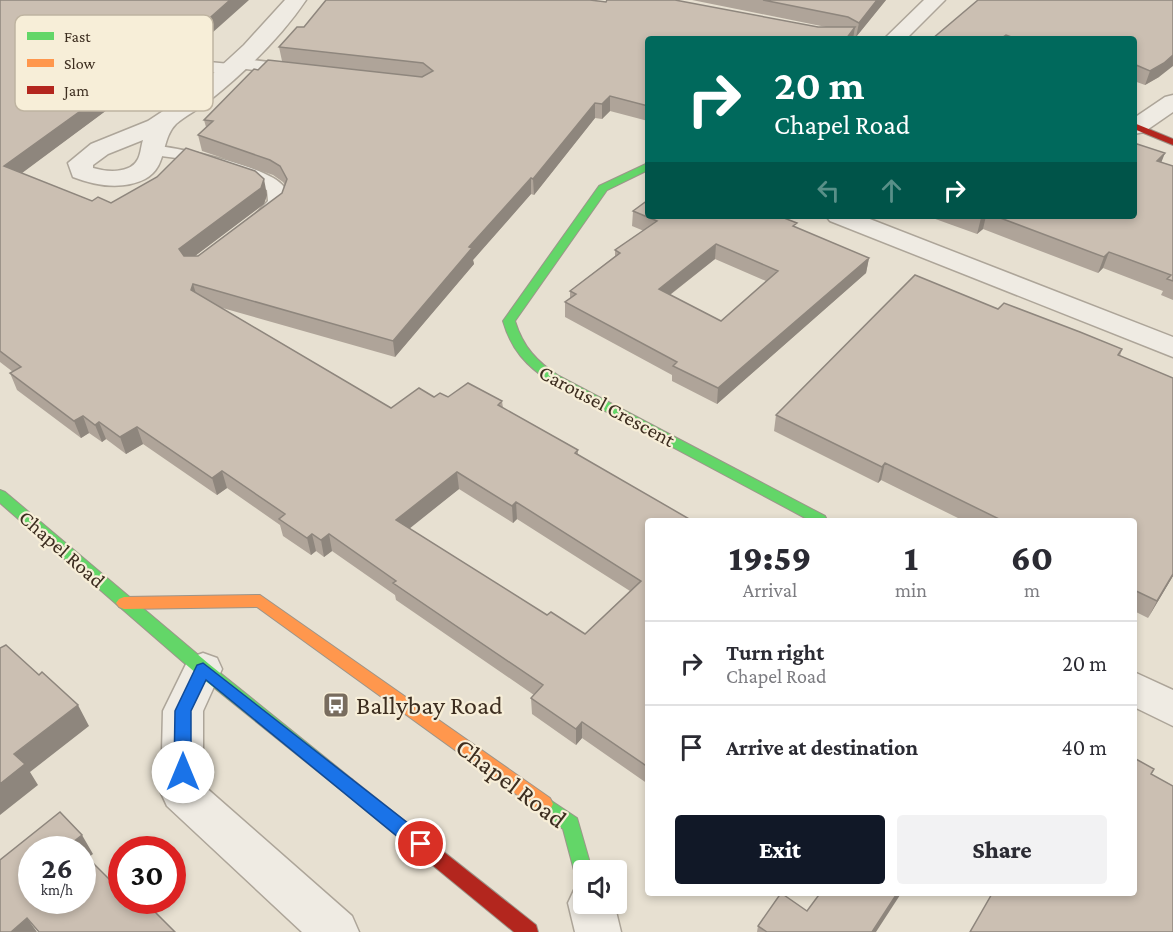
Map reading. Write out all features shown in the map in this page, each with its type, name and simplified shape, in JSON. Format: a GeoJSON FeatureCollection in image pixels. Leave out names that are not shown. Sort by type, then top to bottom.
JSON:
{"type":"FeatureCollection","features":[{"type":"Feature","properties":{"kind":"street"},"geometry":{"type":"LineString","coordinates":[[213,83],[234,66],[296,0]]}},
{"type":"Feature","properties":{"kind":"street"},"geometry":{"type":"LineString","coordinates":[[897,36],[935,0]]}},
{"type":"Feature","properties":{"kind":"street"},"geometry":{"type":"LineString","coordinates":[[1137,125],[1173,102]]}},
{"type":"Feature","properties":{"kind":"street"},"geometry":{"type":"LineString","coordinates":[[166,120],[152,150],[149,164],[139,171],[120,178],[96,179],[82,172],[80,163],[90,153],[166,120],[177,111]]}},
{"type":"Feature","properties":{"kind":"street"},"geometry":{"type":"LineString","coordinates":[[1137,127],[1173,142]]}},
{"type":"Feature","properties":{"kind":"street","name":"Carousel Crescent"},"geometry":{"type":"LineString","coordinates":[[645,167],[603,188],[509,321],[513,342],[531,365],[555,379],[816,518]]}},
{"type":"Feature","properties":{"kind":"street"},"geometry":{"type":"LineString","coordinates":[[847,219],[1173,348]]}},
{"type":"Feature","properties":{"kind":"street","name":"Chapel Road"},"geometry":{"type":"LineString","coordinates":[[0,495],[203,669],[530,932]]}},
{"type":"Feature","properties":{"kind":"street","name":"Chapel Road"},"geometry":{"type":"LineString","coordinates":[[124,603],[260,601],[571,824],[580,860]]}},
{"type":"Feature","properties":{"kind":"street"},"geometry":{"type":"LineString","coordinates":[[203,669],[183,711],[182,793],[336,932]]}},
{"type":"Feature","properties":{"kind":"street"},"geometry":{"type":"LineString","coordinates":[[1137,690],[1173,709]]}},
{"type":"Feature","properties":{"kind":"street"},"geometry":{"type":"LineString","coordinates":[[594,914],[598,932]]}},
{"type":"Feature","properties":{"kind":"lane"},"geometry":{"type":"LineString","coordinates":[[213,64],[307,72]]}},
{"type":"Feature","properties":{"kind":"lane"},"geometry":{"type":"LineString","coordinates":[[152,150],[186,153],[266,181],[275,187],[279,194],[275,207],[241,233]]}},
{"type":"Feature","properties":{"kind":"building"},"geometry":{"type":"Polygon","coordinates":[[[0,0],[230,0],[213,15],[15,15],[15,111],[80,111],[4,166],[92,201],[98,197],[111,203],[157,177],[186,148],[255,171],[264,179],[261,188],[179,249],[184,256],[198,256],[282,193],[287,179],[280,166],[270,160],[198,135],[213,121],[204,120],[254,69],[258,70],[268,60],[422,77],[433,71],[423,63],[279,47],[297,27],[304,27],[326,0],[590,0],[606,2],[607,0],[675,0],[818,27],[855,27],[848,36],[645,36],[645,105],[610,96],[602,104],[595,103],[533,179],[531,178],[469,247],[472,248],[393,341],[193,284],[191,290],[391,408],[419,388],[434,397],[440,393],[448,397],[468,383],[502,401],[498,405],[578,450],[575,453],[688,518],[645,518],[645,765],[582,722],[576,729],[531,698],[543,685],[393,583],[396,581],[329,534],[321,540],[312,534],[307,538],[279,519],[285,514],[222,471],[212,478],[137,427],[120,437],[99,422],[95,425],[83,416],[74,421],[10,373],[21,367],[0,351],[0,0]],[[457,472],[396,520],[547,615],[551,612],[585,634],[641,581],[516,502],[512,506],[457,472]]]}},
{"type":"Feature","properties":{"kind":"building"},"geometry":{"type":"Polygon","coordinates":[[[763,0],[877,0],[859,23],[848,17],[763,0]]]}},
{"type":"Feature","properties":{"kind":"building"},"geometry":{"type":"Polygon","coordinates":[[[978,0],[1173,0],[1173,55],[1150,71],[1137,65],[1137,36],[936,36],[978,0]]]}},
{"type":"Feature","properties":{"kind":"building"},"geometry":{"type":"Polygon","coordinates":[[[1137,144],[1165,153],[1157,161],[1173,166],[1173,281],[1167,279],[1171,275],[1109,252],[1104,257],[1003,219],[1137,219],[1137,144]]]}},
{"type":"Feature","properties":{"kind":"building"},"geometry":{"type":"Polygon","coordinates":[[[645,202],[645,216],[633,211],[645,202]]]}},
{"type":"Feature","properties":{"kind":"building"},"geometry":{"type":"Polygon","coordinates":[[[652,219],[787,219],[797,223],[793,226],[869,258],[718,388],[673,366],[677,362],[565,302],[576,294],[570,291],[620,253],[615,250],[657,221],[652,219]],[[716,244],[659,289],[721,321],[778,271],[716,244]]]}},
{"type":"Feature","properties":{"kind":"building"},"geometry":{"type":"Polygon","coordinates":[[[915,275],[998,309],[1004,303],[1080,332],[1122,349],[1118,355],[1173,378],[1173,574],[1157,601],[1137,591],[1137,518],[997,518],[885,463],[882,467],[776,415],[915,275]]]}},
{"type":"Feature","properties":{"kind":"building"},"geometry":{"type":"Polygon","coordinates":[[[6,645],[39,675],[42,672],[78,705],[14,754],[25,764],[0,784],[0,648],[6,645]]]}},
{"type":"Feature","properties":{"kind":"building"},"geometry":{"type":"Polygon","coordinates":[[[1137,760],[1154,769],[1151,774],[1173,786],[1173,932],[970,932],[991,896],[1137,896],[1137,760]]]}},
{"type":"Feature","properties":{"kind":"building"},"geometry":{"type":"Polygon","coordinates":[[[60,812],[82,835],[81,836],[30,836],[60,812]]]}},
{"type":"Feature","properties":{"kind":"building"},"geometry":{"type":"Polygon","coordinates":[[[18,846],[18,914],[96,914],[96,866],[108,878],[108,914],[157,914],[175,932],[39,932],[27,918],[11,932],[0,932],[0,860],[18,846]]]}},
{"type":"Feature","properties":{"kind":"building"},"geometry":{"type":"Polygon","coordinates":[[[779,896],[785,896],[807,911],[818,896],[895,896],[872,932],[767,932],[758,926],[779,896]]]}},
{"type":"Feature","properties":{"kind":"traffic: fast"},"geometry":{"type":"LineString","coordinates":[[645,167],[603,188],[509,321],[516,340],[531,362],[555,379],[816,518]]}},
{"type":"Feature","properties":{"kind":"traffic: fast"},"geometry":{"type":"LineString","coordinates":[[0,495],[203,669],[347,785]]}},
{"type":"Feature","properties":{"kind":"traffic: fast"},"geometry":{"type":"LineString","coordinates":[[544,804],[571,824],[580,860]]}},
{"type":"Feature","properties":{"kind":"traffic: slow"},"geometry":{"type":"LineString","coordinates":[[124,603],[260,601],[544,804]]}},
{"type":"Feature","properties":{"kind":"traffic: jam"},"geometry":{"type":"LineString","coordinates":[[1137,127],[1173,142]]}},
{"type":"Feature","properties":{"kind":"traffic: jam"},"geometry":{"type":"LineString","coordinates":[[347,785],[529,932]]}},
{"type":"Feature","properties":{"kind":"place","name":"Ballybay Road"},"geometry":{"type":"Point","coordinates":[336,705]}},
{"type":"Feature","properties":{"kind":"route"},"geometry":{"type":"LineString","coordinates":[[183,772],[183,711],[203,669],[421,844]]}}]}
